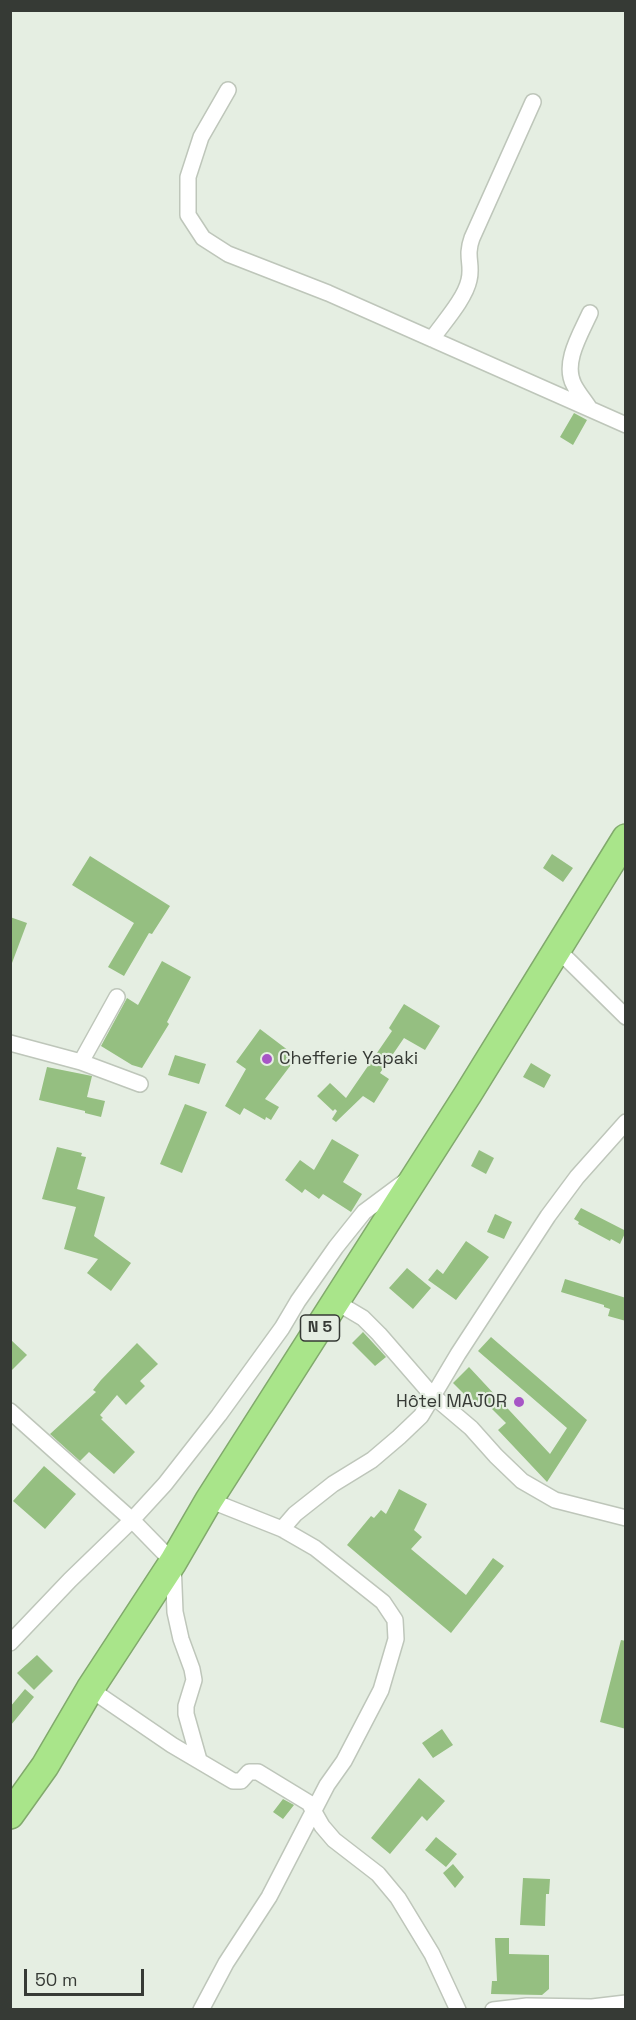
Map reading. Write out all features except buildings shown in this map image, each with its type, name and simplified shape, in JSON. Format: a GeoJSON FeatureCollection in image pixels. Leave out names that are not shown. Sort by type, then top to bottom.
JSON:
{"type":"FeatureCollection","features":[{"type":"Feature","properties":{"kind":"highway","name":"N 5"},"geometry":{"type":"LineString","coordinates":[[10,1815],[45,1766],[90,1689],[173,1562],[209,1500],[417,1174],[626,838]]}},
{"type":"Feature","properties":{"kind":"street"},"geometry":{"type":"LineString","coordinates":[[228,90],[201,137],[188,177],[188,216],[202,238],[228,254],[328,293],[528,384],[626,425]]}},
{"type":"Feature","properties":{"kind":"street"},"geometry":{"type":"LineString","coordinates":[[432,339],[469,282],[467,251],[533,102]]}},
{"type":"Feature","properties":{"kind":"street"},"geometry":{"type":"LineString","coordinates":[[590,313],[571,362],[573,384],[590,409]]}},
{"type":"Feature","properties":{"kind":"street"},"geometry":{"type":"LineString","coordinates":[[557,949],[626,1017]]}},
{"type":"Feature","properties":{"kind":"street"},"geometry":{"type":"LineString","coordinates":[[81,1062],[117,997]]}},
{"type":"Feature","properties":{"kind":"street"},"geometry":{"type":"LineString","coordinates":[[10,1043],[81,1062],[140,1084]]}},
{"type":"Feature","properties":{"kind":"street"},"geometry":{"type":"LineString","coordinates":[[282,1529],[295,1514],[333,1484],[356,1471],[399,1437],[421,1416],[432,1395],[548,1216],[577,1178],[626,1122]]}},
{"type":"Feature","properties":{"kind":"street"},"geometry":{"type":"LineString","coordinates":[[10,1643],[165,1484],[219,1415],[282,1328],[336,1247],[364,1212],[382,1196],[417,1174]]}},
{"type":"Feature","properties":{"kind":"street"},"geometry":{"type":"LineString","coordinates":[[336,1302],[363,1318],[432,1395],[471,1428],[522,1481],[555,1500],[626,1518]]}},
{"type":"Feature","properties":{"kind":"street"},"geometry":{"type":"LineString","coordinates":[[10,1411],[132,1520],[173,1562],[175,1612],[194,1680],[186,1706],[186,1714],[200,1760]]}},
{"type":"Feature","properties":{"kind":"street"},"geometry":{"type":"LineString","coordinates":[[201,2010],[226,1963],[269,1897],[327,1785],[344,1761],[381,1690],[396,1639],[395,1620],[383,1602],[315,1548],[282,1529],[209,1500]]}},
{"type":"Feature","properties":{"kind":"street"},"geometry":{"type":"LineString","coordinates":[[90,1689],[172,1745],[237,1782],[242,1781],[249,1772],[258,1772],[309,1803],[322,1826],[334,1840],[378,1874],[398,1898],[432,1954],[458,2010]]}},
{"type":"Feature","properties":{"kind":"street"},"geometry":{"type":"LineString","coordinates":[[493,2010],[527,2006],[592,2007],[626,2003]]}},
{"type":"Feature","properties":{"kind":"place","name":"Chefferie Yapaki"},"geometry":{"type":"Point","coordinates":[267,1059]}},
{"type":"Feature","properties":{"kind":"place","name":"Hôtel MAJOR"},"geometry":{"type":"Point","coordinates":[519,1402]}}]}
